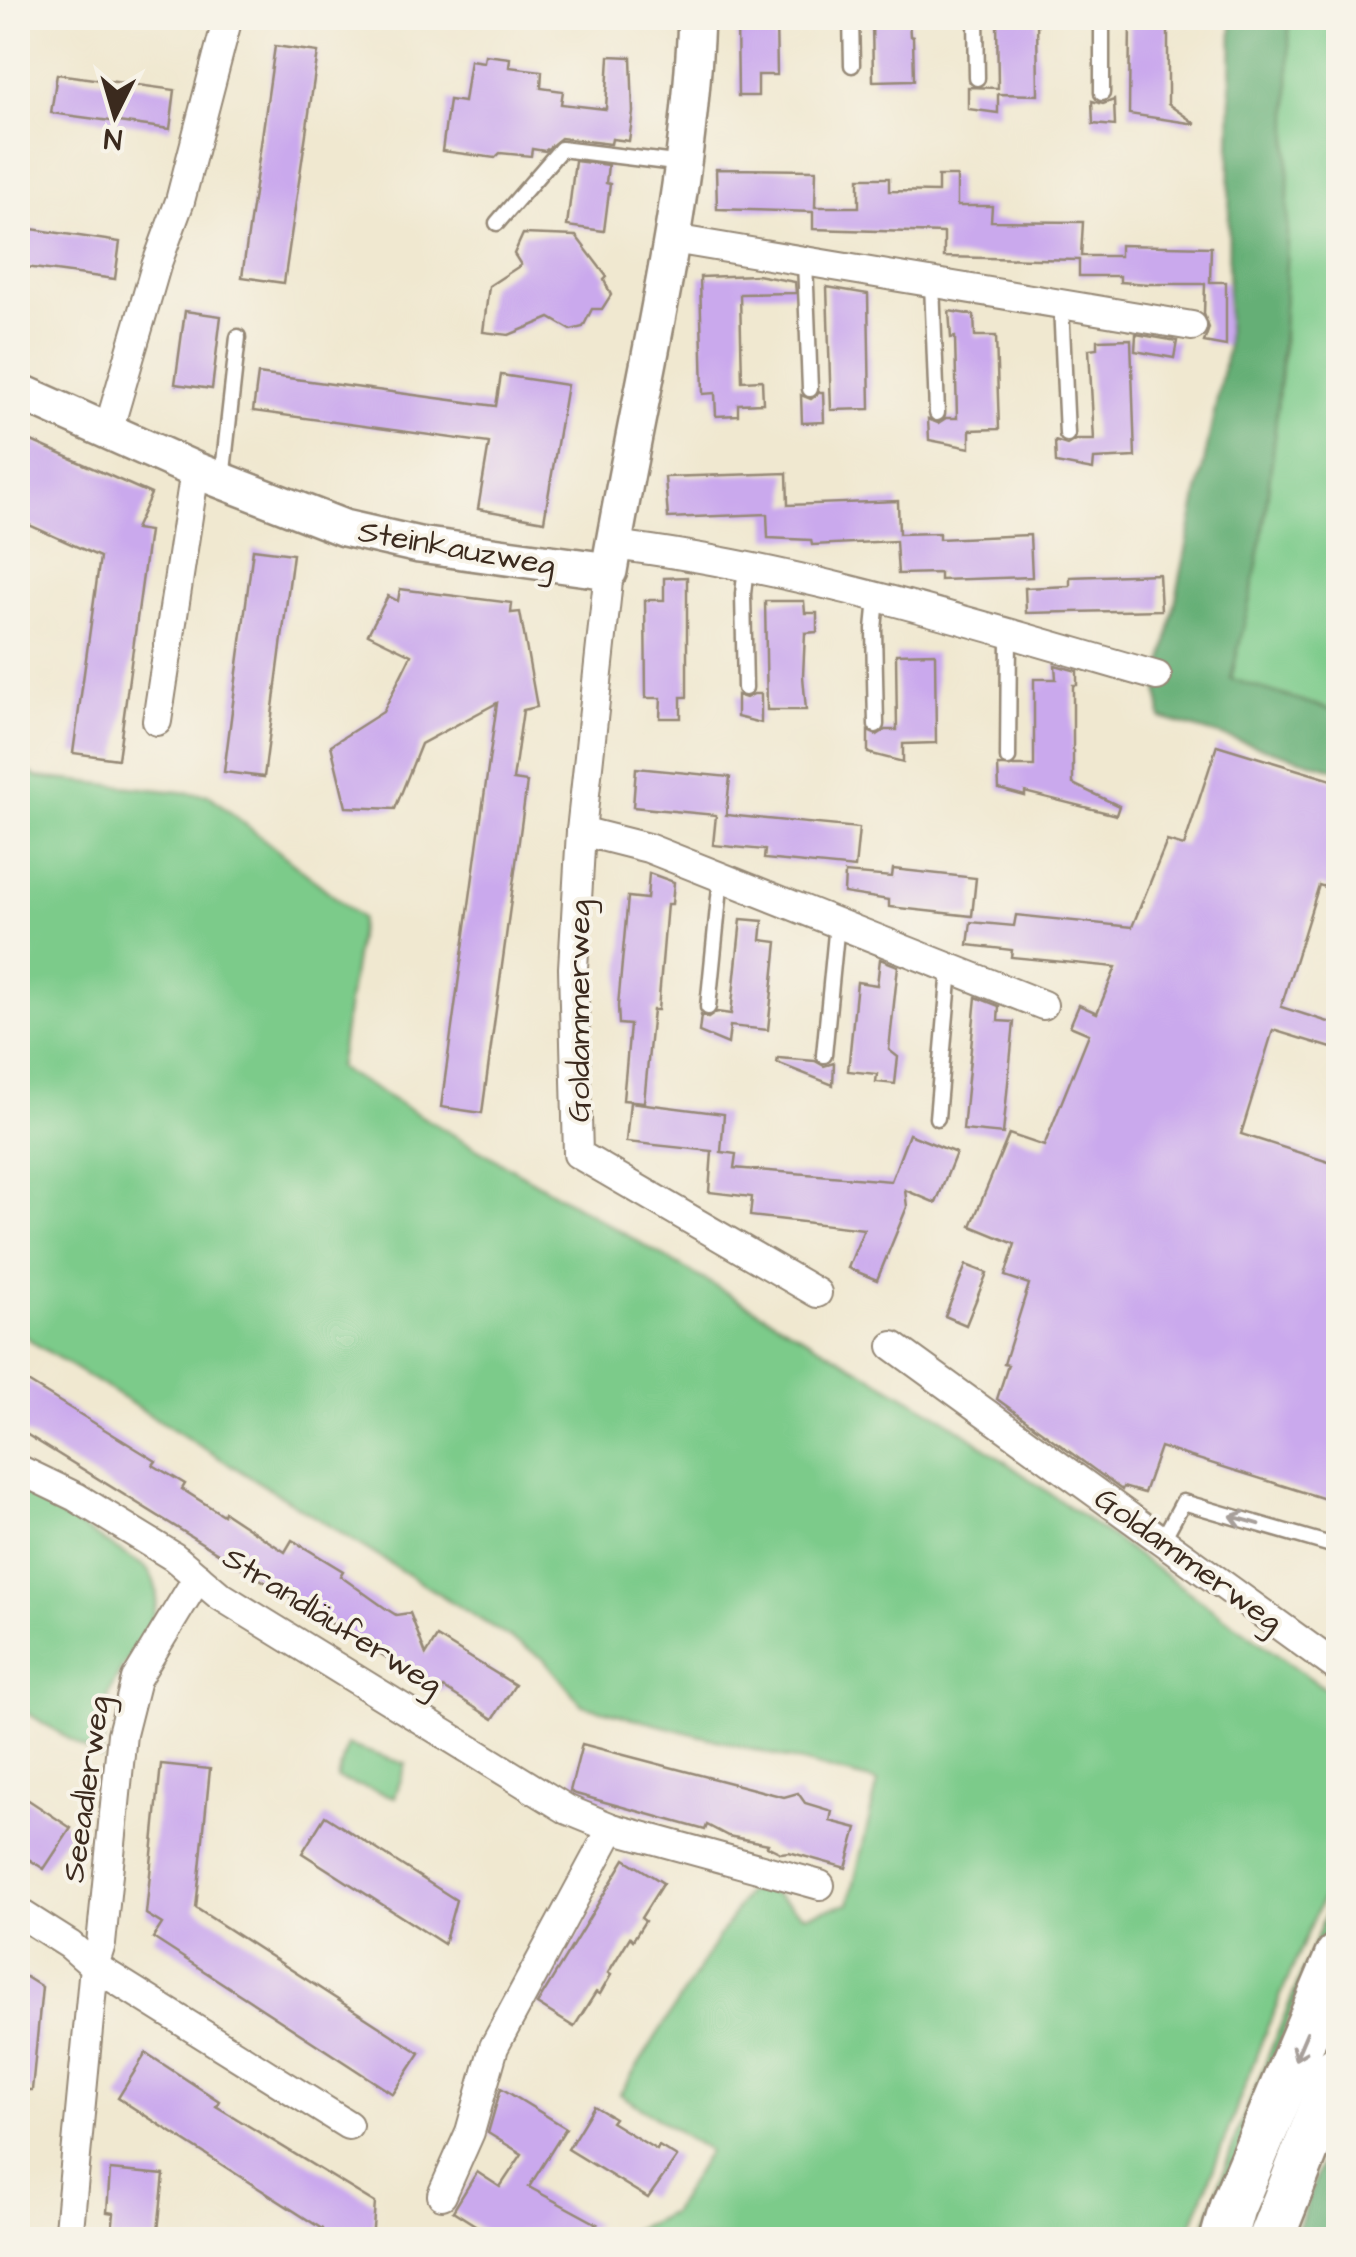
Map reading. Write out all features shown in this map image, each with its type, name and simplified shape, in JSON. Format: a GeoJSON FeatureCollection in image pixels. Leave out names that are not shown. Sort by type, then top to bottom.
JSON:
{"type":"FeatureCollection","features":[{"type":"Feature","properties":{"kind":"main road"},"geometry":{"type":"LineString","coordinates":[[1223,2240],[1232,2208],[1338,1956]]}},
{"type":"Feature","properties":{"kind":"main road"},"geometry":{"type":"LineString","coordinates":[[1270,2240],[1338,2068]]}},
{"type":"Feature","properties":{"kind":"street","name":"Goldammerweg"},"geometry":{"type":"LineString","coordinates":[[696,18],[694,88],[673,239],[611,558],[581,832],[573,968],[578,1154],[818,1293]]}},
{"type":"Feature","properties":{"kind":"street"},"geometry":{"type":"LineString","coordinates":[[108,432],[156,266],[180,201],[227,22]]}},
{"type":"Feature","properties":{"kind":"street"},"geometry":{"type":"LineString","coordinates":[[673,239],[1192,326]]}},
{"type":"Feature","properties":{"kind":"street","name":"Steinkauzweg"},"geometry":{"type":"LineString","coordinates":[[18,391],[209,475],[344,528],[420,545],[611,558]]}},
{"type":"Feature","properties":{"kind":"street"},"geometry":{"type":"LineString","coordinates":[[157,722],[209,475]]}},
{"type":"Feature","properties":{"kind":"street"},"geometry":{"type":"LineString","coordinates":[[611,558],[746,566],[1157,676]]}},
{"type":"Feature","properties":{"kind":"street"},"geometry":{"type":"LineString","coordinates":[[581,832],[648,848],[1043,1005]]}},
{"type":"Feature","properties":{"kind":"street","name":"Goldammerweg"},"geometry":{"type":"LineString","coordinates":[[893,1346],[1338,1668]]}},
{"type":"Feature","properties":{"kind":"street","name":"Strandläuferweg"},"geometry":{"type":"LineString","coordinates":[[18,1469],[92,1507],[174,1557],[219,1594],[568,1810],[612,1828],[820,1885]]}},
{"type":"Feature","properties":{"kind":"street","name":"Seeadlerweg"},"geometry":{"type":"LineString","coordinates":[[68,2240],[94,1966],[102,1944],[122,1734],[136,1679],[198,1577]]}},
{"type":"Feature","properties":{"kind":"street"},"geometry":{"type":"LineString","coordinates":[[442,2195],[470,2132],[494,2047],[612,1828]]}},
{"type":"Feature","properties":{"kind":"street"},"geometry":{"type":"LineString","coordinates":[[18,1912],[70,1945],[94,1966],[348,2125]]}},
{"type":"Feature","properties":{"kind":"lane"},"geometry":{"type":"LineString","coordinates":[[851,18],[852,64]]}},
{"type":"Feature","properties":{"kind":"lane"},"geometry":{"type":"LineString","coordinates":[[976,18],[977,78]]}},
{"type":"Feature","properties":{"kind":"lane"},"geometry":{"type":"LineString","coordinates":[[1102,18],[1102,94]]}},
{"type":"Feature","properties":{"kind":"lane"},"geometry":{"type":"LineString","coordinates":[[498,222],[562,150],[684,164]]}},
{"type":"Feature","properties":{"kind":"lane"},"geometry":{"type":"LineString","coordinates":[[805,261],[810,389]]}},
{"type":"Feature","properties":{"kind":"lane"},"geometry":{"type":"LineString","coordinates":[[932,282],[937,413]]}},
{"type":"Feature","properties":{"kind":"lane"},"geometry":{"type":"LineString","coordinates":[[1062,305],[1067,434]]}},
{"type":"Feature","properties":{"kind":"lane"},"geometry":{"type":"LineString","coordinates":[[209,475],[238,337]]}},
{"type":"Feature","properties":{"kind":"lane"},"geometry":{"type":"LineString","coordinates":[[746,566],[746,688]]}},
{"type":"Feature","properties":{"kind":"lane"},"geometry":{"type":"LineString","coordinates":[[876,724],[877,599]]}},
{"type":"Feature","properties":{"kind":"lane"},"geometry":{"type":"LineString","coordinates":[[1008,758],[1009,634]]}},
{"type":"Feature","properties":{"kind":"lane"},"geometry":{"type":"LineString","coordinates":[[708,1007],[721,877]]}},
{"type":"Feature","properties":{"kind":"lane"},"geometry":{"type":"LineString","coordinates":[[824,1054],[836,924]]}},
{"type":"Feature","properties":{"kind":"lane"},"geometry":{"type":"LineString","coordinates":[[936,1118],[950,969]]}},
{"type":"Feature","properties":{"kind":"lane"},"geometry":{"type":"LineString","coordinates":[[1163,1539],[1184,1502],[1338,1546]]}},
{"type":"Feature","properties":{"kind":"green space"},"geometry":{"type":"Polygon","coordinates":[[[1232,18],[1289,18],[1289,80],[1279,391],[1259,556],[1231,679],[1338,712],[1338,770],[1161,718],[1158,687],[1227,350],[1232,18]]]}},
{"type":"Feature","properties":{"kind":"green space"},"geometry":{"type":"Polygon","coordinates":[[[1289,18],[1338,18],[1338,712],[1230,680],[1265,516],[1283,353],[1289,18]]]}},
{"type":"Feature","properties":{"kind":"green space"},"geometry":{"type":"Polygon","coordinates":[[[18,762],[36,777],[209,795],[361,918],[338,1068],[945,1419],[1338,1698],[1338,1862],[1264,2035],[1187,2239],[613,2239],[671,2213],[709,2151],[620,2094],[746,1894],[760,1884],[804,1915],[849,1904],[878,1782],[582,1705],[544,1659],[34,1343],[18,1329],[18,762]]]}},
{"type":"Feature","properties":{"kind":"green space"},"geometry":{"type":"Polygon","coordinates":[[[18,1488],[145,1567],[155,1583],[153,1615],[109,1695],[101,1759],[18,1707],[18,1488]]]}},
{"type":"Feature","properties":{"kind":"green space"},"geometry":{"type":"Polygon","coordinates":[[[347,1745],[406,1764],[395,1797],[337,1779],[347,1745]]]}},
{"type":"Feature","properties":{"kind":"green space"},"geometry":{"type":"Polygon","coordinates":[[[1338,1884],[1338,1906],[1302,1984],[1206,2239],[1200,2240],[1239,2128],[1338,1884]]]}},
{"type":"Feature","properties":{"kind":"green space"},"geometry":{"type":"Polygon","coordinates":[[[1338,2115],[1338,2239],[1293,2240],[1338,2115]]]}},
{"type":"Feature","properties":{"kind":"building"},"geometry":{"type":"Polygon","coordinates":[[[737,18],[776,18],[777,75],[758,75],[758,96],[738,96],[737,18]]]}},
{"type":"Feature","properties":{"kind":"building"},"geometry":{"type":"Polygon","coordinates":[[[872,18],[909,18],[914,80],[873,81],[872,18]]]}},
{"type":"Feature","properties":{"kind":"building"},"geometry":{"type":"Polygon","coordinates":[[[997,18],[1037,18],[1038,95],[998,94],[998,113],[968,109],[968,87],[998,88],[997,18]]]}},
{"type":"Feature","properties":{"kind":"building"},"geometry":{"type":"Polygon","coordinates":[[[1130,18],[1168,18],[1168,104],[1196,124],[1129,114],[1130,18]]]}},
{"type":"Feature","properties":{"kind":"building"},"geometry":{"type":"Polygon","coordinates":[[[275,46],[318,52],[284,283],[242,277],[275,46]]]}},
{"type":"Feature","properties":{"kind":"building"},"geometry":{"type":"Polygon","coordinates":[[[485,55],[510,58],[509,67],[542,71],[541,88],[563,91],[561,104],[606,109],[609,56],[631,57],[633,112],[629,141],[612,139],[611,144],[561,138],[545,151],[532,149],[531,156],[500,153],[495,158],[442,151],[449,100],[464,102],[470,60],[484,62],[485,55]]]}},
{"type":"Feature","properties":{"kind":"building"},"geometry":{"type":"Polygon","coordinates":[[[57,74],[175,90],[170,129],[51,113],[57,74]]]}},
{"type":"Feature","properties":{"kind":"building"},"geometry":{"type":"Polygon","coordinates":[[[1114,100],[1115,126],[1093,124],[1092,101],[1103,104],[1114,100]]]}},
{"type":"Feature","properties":{"kind":"building"},"geometry":{"type":"Polygon","coordinates":[[[575,161],[608,165],[606,183],[610,184],[604,231],[567,226],[575,161]]]}},
{"type":"Feature","properties":{"kind":"building"},"geometry":{"type":"Polygon","coordinates":[[[716,169],[816,170],[815,207],[859,207],[859,178],[889,178],[889,191],[938,192],[938,176],[957,176],[957,206],[992,206],[991,221],[1083,222],[1081,256],[1120,256],[1120,245],[1211,247],[1210,282],[1226,282],[1226,346],[1204,342],[1209,328],[1204,314],[1205,284],[1149,284],[1120,282],[1120,276],[1079,276],[1079,260],[944,257],[944,233],[813,229],[813,212],[717,209],[716,169]]]}},
{"type":"Feature","properties":{"kind":"building"},"geometry":{"type":"Polygon","coordinates":[[[18,227],[120,242],[115,279],[18,266],[18,227]]]}},
{"type":"Feature","properties":{"kind":"building"},"geometry":{"type":"Polygon","coordinates":[[[523,234],[576,236],[607,277],[604,280],[611,295],[602,309],[592,309],[583,327],[571,330],[550,318],[509,335],[483,332],[489,286],[521,265],[514,254],[523,234]]]}},
{"type":"Feature","properties":{"kind":"building"},"geometry":{"type":"Polygon","coordinates":[[[757,275],[795,282],[796,293],[740,294],[742,381],[762,380],[763,403],[738,404],[738,415],[716,416],[715,393],[703,394],[700,277],[757,275]]]}},
{"type":"Feature","properties":{"kind":"building"},"geometry":{"type":"Polygon","coordinates":[[[827,287],[868,294],[870,409],[831,410],[827,287]]]}},
{"type":"Feature","properties":{"kind":"building"},"geometry":{"type":"Polygon","coordinates":[[[185,311],[221,316],[212,389],[175,384],[185,311]]]}},
{"type":"Feature","properties":{"kind":"building"},"geometry":{"type":"Polygon","coordinates":[[[949,311],[974,315],[975,336],[996,336],[999,429],[970,430],[970,448],[929,440],[928,419],[938,423],[957,418],[955,337],[951,338],[949,311]]]}},
{"type":"Feature","properties":{"kind":"building"},"geometry":{"type":"Polygon","coordinates":[[[1136,334],[1177,341],[1174,358],[1135,351],[1136,334]]]}},
{"type":"Feature","properties":{"kind":"building"},"geometry":{"type":"Polygon","coordinates":[[[1131,339],[1135,457],[1094,459],[1093,470],[1056,463],[1055,441],[1067,445],[1075,440],[1094,440],[1089,349],[1097,348],[1097,340],[1131,339]]]}},
{"type":"Feature","properties":{"kind":"building"},"geometry":{"type":"Polygon","coordinates":[[[258,374],[496,406],[501,375],[567,385],[544,521],[478,509],[489,443],[253,411],[258,374]]]}},
{"type":"Feature","properties":{"kind":"building"},"geometry":{"type":"Polygon","coordinates":[[[820,392],[824,422],[802,423],[801,395],[811,399],[820,392]]]}},
{"type":"Feature","properties":{"kind":"building"},"geometry":{"type":"Polygon","coordinates":[[[18,435],[151,494],[135,529],[149,531],[118,759],[73,753],[100,557],[18,520],[18,499],[23,486],[18,484],[18,435]]]}},
{"type":"Feature","properties":{"kind":"building"},"geometry":{"type":"Polygon","coordinates":[[[787,473],[788,505],[898,501],[899,534],[939,533],[939,539],[1030,535],[1032,577],[940,580],[940,573],[898,574],[896,541],[812,545],[811,540],[768,538],[767,514],[668,518],[665,477],[787,473]]]}},
{"type":"Feature","properties":{"kind":"building"},"geometry":{"type":"Polygon","coordinates":[[[253,549],[293,554],[264,777],[224,772],[253,549]]]}},
{"type":"Feature","properties":{"kind":"building"},"geometry":{"type":"Polygon","coordinates":[[[1159,574],[1161,610],[1026,613],[1025,588],[1070,586],[1070,577],[1159,574]]]}},
{"type":"Feature","properties":{"kind":"building"},"geometry":{"type":"Polygon","coordinates":[[[687,577],[687,697],[681,697],[681,718],[660,718],[661,698],[646,698],[645,600],[664,600],[664,578],[687,577]]]}},
{"type":"Feature","properties":{"kind":"building"},"geometry":{"type":"Polygon","coordinates":[[[400,589],[512,603],[511,613],[520,612],[537,707],[523,710],[513,780],[527,782],[482,1113],[441,1107],[497,703],[421,744],[395,809],[346,807],[331,745],[383,712],[411,655],[368,634],[388,596],[398,601],[400,589]]]}},
{"type":"Feature","properties":{"kind":"building"},"geometry":{"type":"Polygon","coordinates":[[[765,601],[804,601],[805,613],[817,613],[817,632],[805,633],[806,710],[767,710],[765,601]]]}},
{"type":"Feature","properties":{"kind":"building"},"geometry":{"type":"Polygon","coordinates":[[[935,653],[936,743],[903,744],[903,762],[868,753],[868,731],[877,735],[897,730],[896,654],[935,653]]]}},
{"type":"Feature","properties":{"kind":"building"},"geometry":{"type":"Polygon","coordinates":[[[1055,665],[1077,671],[1077,685],[1073,685],[1073,784],[1119,806],[1116,815],[999,789],[998,766],[1034,766],[1034,679],[1056,679],[1055,665]]]}},
{"type":"Feature","properties":{"kind":"building"},"geometry":{"type":"Polygon","coordinates":[[[761,694],[761,723],[737,717],[737,695],[746,698],[761,694]]]}},
{"type":"Feature","properties":{"kind":"building"},"geometry":{"type":"Polygon","coordinates":[[[1217,745],[1338,782],[1338,891],[1319,885],[1281,1007],[1338,1025],[1338,1050],[1273,1030],[1241,1134],[1338,1165],[1338,1503],[1160,1447],[1144,1493],[1123,1487],[1122,1490],[997,1399],[1029,1284],[1005,1276],[1015,1244],[971,1226],[1009,1134],[1044,1146],[1089,1034],[1070,1026],[1079,1005],[1097,1013],[1116,967],[1011,957],[1012,950],[968,945],[971,922],[1014,926],[1016,915],[1132,927],[1167,841],[1184,846],[1217,745]]]}},
{"type":"Feature","properties":{"kind":"building"},"geometry":{"type":"Polygon","coordinates":[[[636,768],[730,777],[726,815],[859,828],[855,868],[764,859],[765,850],[713,845],[716,815],[633,807],[636,768]]]}},
{"type":"Feature","properties":{"kind":"building"},"geometry":{"type":"Polygon","coordinates":[[[893,869],[976,878],[972,916],[889,907],[889,900],[844,893],[845,873],[892,877],[893,869]]]}},
{"type":"Feature","properties":{"kind":"building"},"geometry":{"type":"Polygon","coordinates":[[[649,873],[674,882],[672,904],[667,904],[658,1010],[653,1010],[644,1102],[623,1100],[630,1025],[619,1024],[618,1006],[628,897],[647,899],[649,873]]]}},
{"type":"Feature","properties":{"kind":"building"},"geometry":{"type":"Polygon","coordinates":[[[741,919],[763,921],[761,940],[777,942],[768,1030],[730,1026],[728,1044],[699,1032],[701,1015],[708,1018],[717,1012],[731,1014],[741,919]]]}},
{"type":"Feature","properties":{"kind":"building"},"geometry":{"type":"Polygon","coordinates":[[[880,959],[898,966],[889,1050],[898,1057],[895,1084],[876,1082],[877,1074],[848,1071],[857,982],[877,985],[880,959]]]}},
{"type":"Feature","properties":{"kind":"building"},"geometry":{"type":"Polygon","coordinates":[[[976,997],[999,1006],[998,1021],[1014,1022],[1003,1134],[963,1130],[976,997]]]}},
{"type":"Feature","properties":{"kind":"building"},"geometry":{"type":"Polygon","coordinates":[[[778,1058],[815,1061],[824,1066],[834,1063],[833,1085],[777,1063],[778,1058]]]}},
{"type":"Feature","properties":{"kind":"building"},"geometry":{"type":"Polygon","coordinates":[[[630,1102],[724,1114],[721,1152],[736,1154],[734,1168],[891,1181],[909,1134],[956,1153],[936,1203],[905,1190],[907,1207],[877,1280],[848,1268],[864,1229],[750,1216],[752,1197],[709,1192],[712,1151],[626,1142],[630,1102]]]}},
{"type":"Feature","properties":{"kind":"building"},"geometry":{"type":"Polygon","coordinates":[[[966,1265],[987,1273],[966,1325],[945,1316],[966,1265]]]}},
{"type":"Feature","properties":{"kind":"building"},"geometry":{"type":"Polygon","coordinates":[[[18,1376],[156,1461],[153,1465],[185,1484],[182,1489],[223,1515],[224,1512],[285,1552],[292,1540],[343,1571],[340,1576],[396,1615],[410,1613],[426,1655],[437,1637],[515,1685],[493,1719],[444,1688],[442,1692],[18,1429],[18,1376]]]}},
{"type":"Feature","properties":{"kind":"building"},"geometry":{"type":"Polygon","coordinates":[[[582,1744],[784,1797],[798,1793],[805,1803],[832,1811],[830,1821],[857,1828],[846,1868],[781,1853],[768,1844],[728,1836],[707,1825],[705,1830],[576,1794],[570,1791],[582,1744]]]}},
{"type":"Feature","properties":{"kind":"building"},"geometry":{"type":"Polygon","coordinates":[[[161,1764],[210,1769],[196,1908],[420,2053],[393,2094],[153,1938],[162,1924],[146,1914],[161,1764]]]}},
{"type":"Feature","properties":{"kind":"building"},"geometry":{"type":"Polygon","coordinates":[[[18,1793],[71,1828],[44,1869],[18,1852],[18,1793]]]}},
{"type":"Feature","properties":{"kind":"building"},"geometry":{"type":"Polygon","coordinates":[[[325,1816],[456,1900],[444,1944],[302,1853],[325,1816]]]}},
{"type":"Feature","properties":{"kind":"building"},"geometry":{"type":"Polygon","coordinates":[[[625,1859],[663,1883],[641,1918],[645,1921],[608,1973],[611,1975],[600,1994],[596,1992],[574,2027],[537,2004],[625,1859]]]}},
{"type":"Feature","properties":{"kind":"building"},"geometry":{"type":"Polygon","coordinates":[[[18,1972],[42,1987],[32,2090],[18,2090],[18,1972]]]}},
{"type":"Feature","properties":{"kind":"building"},"geometry":{"type":"Polygon","coordinates":[[[146,2053],[219,2101],[216,2106],[375,2203],[372,2240],[321,2240],[322,2229],[118,2098],[146,2053]]]}},
{"type":"Feature","properties":{"kind":"building"},"geometry":{"type":"Polygon","coordinates":[[[501,2088],[566,2128],[529,2187],[597,2224],[567,2240],[499,2240],[453,2211],[477,2172],[500,2187],[522,2154],[488,2133],[501,2088]]]}},
{"type":"Feature","properties":{"kind":"building"},"geometry":{"type":"Polygon","coordinates":[[[594,2106],[614,2118],[611,2122],[657,2150],[659,2146],[677,2157],[648,2198],[568,2149],[594,2106]]]}},
{"type":"Feature","properties":{"kind":"building"},"geometry":{"type":"Polygon","coordinates":[[[110,2170],[164,2175],[157,2240],[111,2240],[114,2213],[107,2212],[110,2170]]]}}]}
